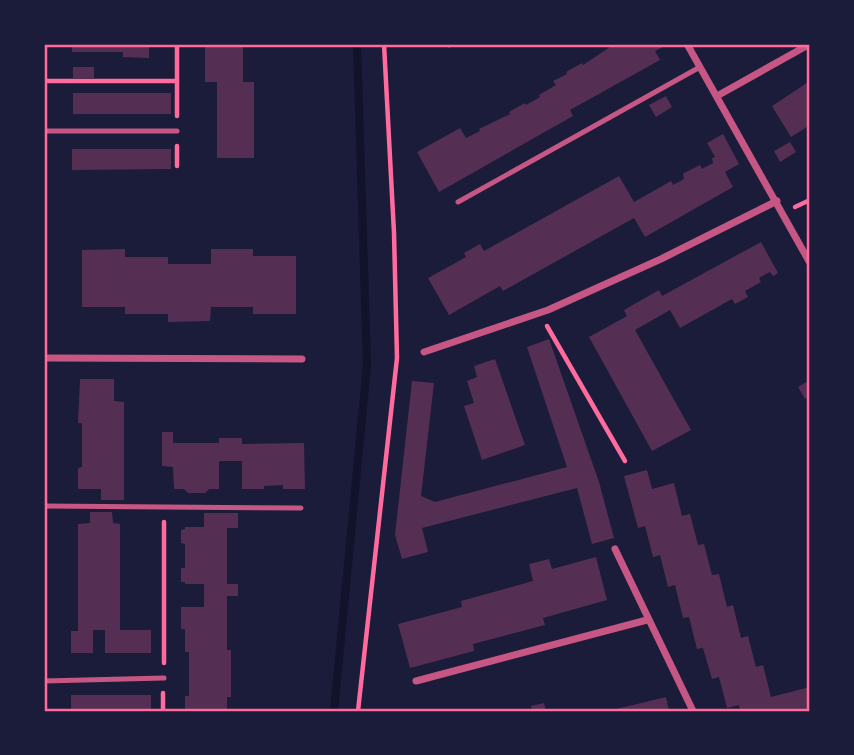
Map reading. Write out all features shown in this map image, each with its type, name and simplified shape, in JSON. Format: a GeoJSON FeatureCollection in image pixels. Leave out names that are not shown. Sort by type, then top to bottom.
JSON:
{"type":"FeatureCollection","features":[{"type":"Feature","properties":{"kind":"street"},"geometry":{"type":"LineString","coordinates":[[687,44],[810,262]]}},
{"type":"Feature","properties":{"kind":"street"},"geometry":{"type":"LineString","coordinates":[[717,96],[810,44]]}},
{"type":"Feature","properties":{"kind":"street"},"geometry":{"type":"LineString","coordinates":[[424,352],[542,312],[661,259],[777,201]]}},
{"type":"Feature","properties":{"kind":"street"},"geometry":{"type":"LineString","coordinates":[[44,358],[302,359]]}},
{"type":"Feature","properties":{"kind":"street"},"geometry":{"type":"LineString","coordinates":[[615,549],[693,711]]}},
{"type":"Feature","properties":{"kind":"street"},"geometry":{"type":"LineString","coordinates":[[416,681],[647,620]]}},
{"type":"Feature","properties":{"kind":"lane"},"geometry":{"type":"LineString","coordinates":[[458,202],[700,66]]}},
{"type":"Feature","properties":{"kind":"lane"},"geometry":{"type":"LineString","coordinates":[[44,131],[177,131]]}},
{"type":"Feature","properties":{"kind":"lane"},"geometry":{"type":"LineString","coordinates":[[44,506],[301,508]]}},
{"type":"Feature","properties":{"kind":"lane"},"geometry":{"type":"LineString","coordinates":[[44,681],[164,678]]}},
{"type":"Feature","properties":{"kind":"path"},"geometry":{"type":"LineString","coordinates":[[177,44],[177,166]]}},
{"type":"Feature","properties":{"kind":"path"},"geometry":{"type":"LineString","coordinates":[[358,711],[397,358],[394,233],[384,44]]}},
{"type":"Feature","properties":{"kind":"path"},"geometry":{"type":"LineString","coordinates":[[44,81],[177,80]]}},
{"type":"Feature","properties":{"kind":"path"},"geometry":{"type":"LineString","coordinates":[[542,312],[625,461]]}},
{"type":"Feature","properties":{"kind":"path"},"geometry":{"type":"LineString","coordinates":[[164,507],[164,678]]}},
{"type":"Feature","properties":{"kind":"building"},"geometry":{"type":"Polygon","coordinates":[[[72,44],[149,44],[149,58],[123,57],[123,52],[72,52],[72,44]]]}},
{"type":"Feature","properties":{"kind":"building"},"geometry":{"type":"Polygon","coordinates":[[[205,44],[243,44],[243,82],[254,82],[254,158],[217,158],[217,82],[205,82],[205,44]]]}},
{"type":"Feature","properties":{"kind":"building"},"geometry":{"type":"Polygon","coordinates":[[[620,44],[669,44],[655,51],[660,60],[570,110],[573,116],[439,192],[417,152],[460,128],[466,138],[480,131],[479,129],[510,114],[509,112],[540,97],[539,95],[556,85],[553,81],[567,74],[566,72],[582,63],[583,65],[613,45],[614,47],[620,44]]]}},
{"type":"Feature","properties":{"kind":"building"},"geometry":{"type":"Polygon","coordinates":[[[73,67],[94,67],[94,78],[73,78],[73,67]]]}},
{"type":"Feature","properties":{"kind":"building"},"geometry":{"type":"Polygon","coordinates":[[[810,81],[810,125],[791,137],[772,106],[810,81]]]}},
{"type":"Feature","properties":{"kind":"building"},"geometry":{"type":"Polygon","coordinates":[[[73,93],[171,93],[171,114],[73,114],[73,93]]]}},
{"type":"Feature","properties":{"kind":"building"},"geometry":{"type":"Polygon","coordinates":[[[666,96],[672,107],[656,117],[649,105],[666,96]]]}},
{"type":"Feature","properties":{"kind":"building"},"geometry":{"type":"Polygon","coordinates":[[[723,134],[739,164],[725,172],[733,187],[645,237],[634,218],[503,291],[500,286],[449,315],[428,278],[466,257],[464,253],[480,244],[484,251],[619,176],[634,202],[671,181],[673,185],[684,179],[683,174],[686,172],[700,165],[702,169],[713,163],[712,158],[715,157],[707,143],[723,134]]]}},
{"type":"Feature","properties":{"kind":"building"},"geometry":{"type":"Polygon","coordinates":[[[790,142],[796,152],[780,162],[774,151],[790,142]]]}},
{"type":"Feature","properties":{"kind":"building"},"geometry":{"type":"Polygon","coordinates":[[[72,149],[171,149],[171,169],[72,170],[72,149]]]}},
{"type":"Feature","properties":{"kind":"building"},"geometry":{"type":"Polygon","coordinates":[[[761,242],[778,273],[773,276],[770,272],[759,278],[761,282],[745,291],[748,297],[735,304],[732,299],[680,328],[670,310],[635,330],[691,430],[652,451],[589,337],[627,316],[624,310],[659,290],[662,296],[761,242]]]}},
{"type":"Feature","properties":{"kind":"building"},"geometry":{"type":"Polygon","coordinates":[[[125,249],[125,257],[168,257],[168,264],[211,264],[211,249],[253,249],[253,256],[296,256],[296,314],[253,314],[253,307],[211,307],[210,321],[168,322],[168,314],[125,314],[125,307],[82,307],[82,250],[125,249]]]}},
{"type":"Feature","properties":{"kind":"building"},"geometry":{"type":"Polygon","coordinates":[[[549,339],[599,482],[614,538],[592,544],[577,488],[422,528],[428,552],[402,559],[395,535],[412,381],[434,383],[421,496],[435,502],[567,467],[527,347],[549,339]]]}},
{"type":"Feature","properties":{"kind":"building"},"geometry":{"type":"Polygon","coordinates":[[[495,359],[525,445],[482,460],[464,406],[474,403],[467,381],[477,377],[474,366],[495,359]]]}},
{"type":"Feature","properties":{"kind":"building"},"geometry":{"type":"Polygon","coordinates":[[[80,379],[114,379],[114,401],[124,402],[124,500],[101,500],[101,489],[78,489],[78,468],[82,467],[82,423],[78,423],[80,379]]]}},
{"type":"Feature","properties":{"kind":"building"},"geometry":{"type":"Polygon","coordinates":[[[810,380],[810,396],[805,399],[798,387],[810,380]]]}},
{"type":"Feature","properties":{"kind":"building"},"geometry":{"type":"Polygon","coordinates":[[[162,432],[173,432],[173,443],[219,443],[219,438],[242,438],[242,444],[304,443],[305,489],[283,489],[283,485],[264,486],[264,489],[242,489],[242,461],[219,461],[219,489],[209,489],[205,493],[188,493],[184,489],[174,489],[173,467],[162,466],[162,432]]]}},
{"type":"Feature","properties":{"kind":"building"},"geometry":{"type":"Polygon","coordinates":[[[647,470],[652,489],[674,483],[682,516],[690,514],[698,545],[704,544],[712,575],[719,574],[727,607],[733,605],[741,638],[748,636],[756,667],[763,665],[771,697],[810,687],[810,711],[740,711],[739,705],[727,708],[719,677],[712,679],[703,648],[697,649],[689,617],[683,618],[675,585],[668,587],[660,555],[653,557],[645,526],[638,528],[624,476],[647,470]]]}},
{"type":"Feature","properties":{"kind":"building"},"geometry":{"type":"Polygon","coordinates":[[[90,512],[112,512],[113,523],[120,524],[120,630],[151,630],[151,653],[105,653],[105,630],[93,630],[93,653],[71,653],[71,631],[78,631],[78,524],[90,523],[90,512]]]}},
{"type":"Feature","properties":{"kind":"building"},"geometry":{"type":"Polygon","coordinates":[[[204,513],[238,513],[238,528],[227,528],[227,584],[238,584],[238,596],[227,596],[227,650],[231,650],[231,697],[227,697],[227,711],[185,711],[185,696],[189,696],[189,652],[185,652],[181,607],[204,607],[204,584],[181,582],[181,568],[185,568],[185,544],[181,543],[181,530],[185,527],[204,527],[204,513]]]}},
{"type":"Feature","properties":{"kind":"building"},"geometry":{"type":"Polygon","coordinates":[[[596,557],[607,600],[543,618],[545,625],[473,644],[474,651],[410,668],[398,624],[462,607],[461,601],[533,581],[529,564],[549,559],[552,569],[596,557]]]}},
{"type":"Feature","properties":{"kind":"building"},"geometry":{"type":"Polygon","coordinates":[[[71,695],[151,695],[151,711],[71,711],[71,695]]]}},
{"type":"Feature","properties":{"kind":"building"},"geometry":{"type":"Polygon","coordinates":[[[666,697],[669,711],[612,711],[612,710],[666,697]]]}},
{"type":"Feature","properties":{"kind":"building"},"geometry":{"type":"Polygon","coordinates":[[[544,703],[546,711],[532,711],[531,706],[544,703]]]}},
{"type":"Feature","properties":{"kind":"waterway"},"geometry":{"type":"LineString","coordinates":[[334,711],[367,365],[357,44]]}}]}
